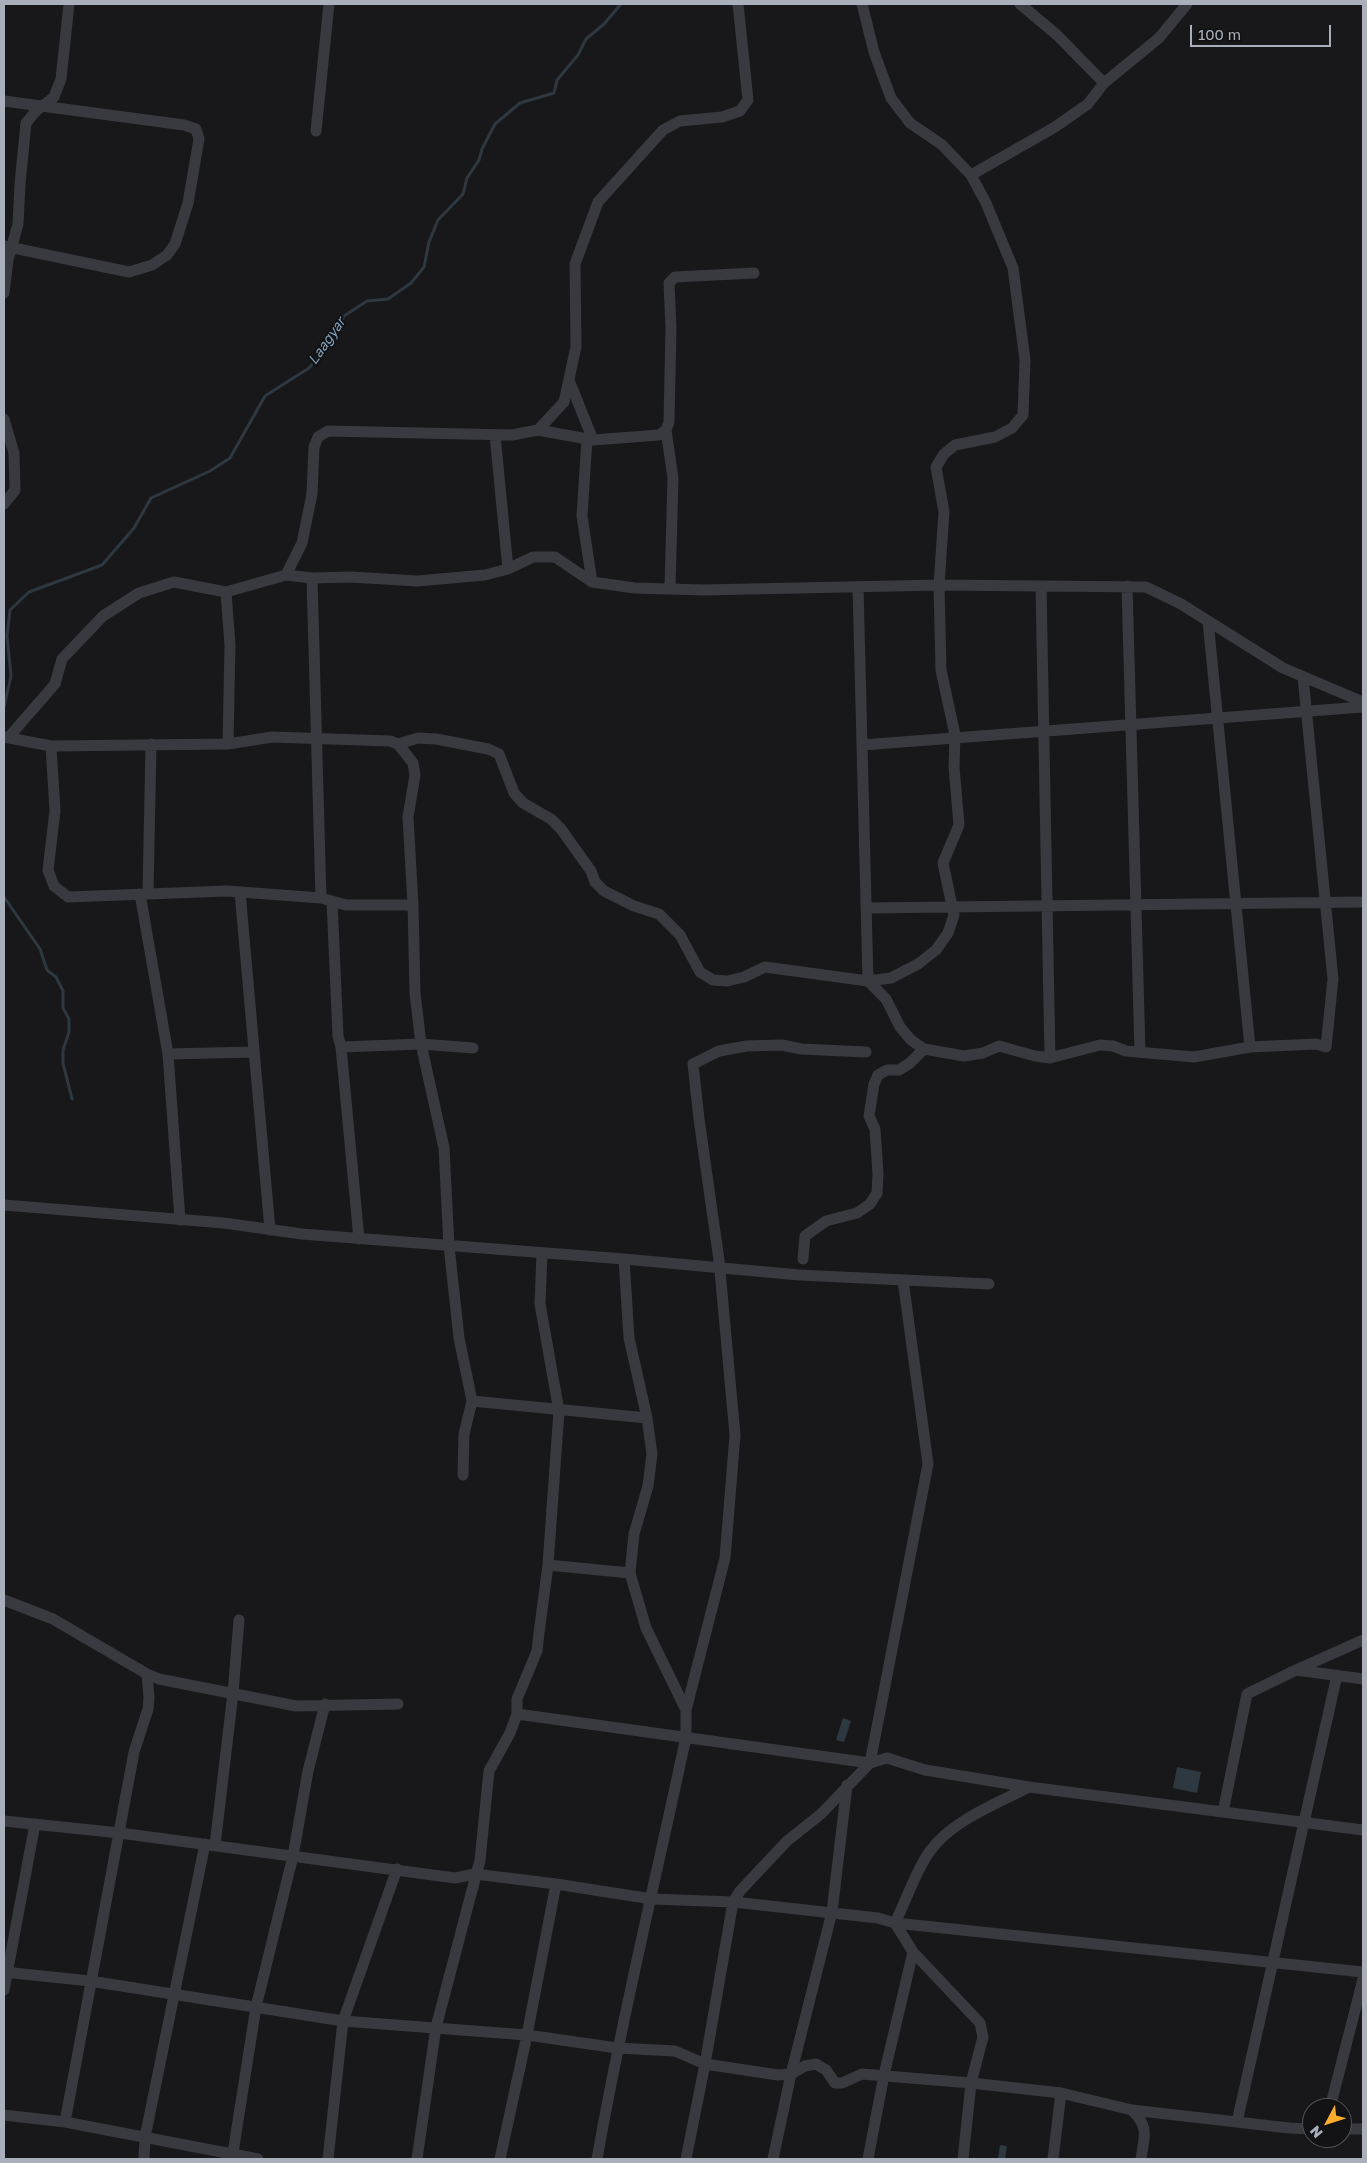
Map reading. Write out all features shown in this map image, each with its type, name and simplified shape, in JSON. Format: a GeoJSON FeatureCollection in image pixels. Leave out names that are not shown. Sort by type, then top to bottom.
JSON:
{"type":"FeatureCollection","features":[{"type":"Feature","properties":{"kind":"street"},"geometry":{"type":"LineString","coordinates":[[4,293],[8,246],[18,224],[26,123],[42,106],[54,97],[61,78],[69,4]]}},
{"type":"Feature","properties":{"kind":"street"},"geometry":{"type":"LineString","coordinates":[[316,131],[329,4]]}},
{"type":"Feature","properties":{"kind":"street"},"geometry":{"type":"LineString","coordinates":[[538,430],[564,402],[576,347],[575,264],[598,202],[663,130],[680,121],[722,117],[740,111],[748,100],[738,4]]}},
{"type":"Feature","properties":{"kind":"street"},"geometry":{"type":"LineString","coordinates":[[398,744],[418,738],[436,739],[488,749],[499,754],[514,793],[523,803],[551,819],[561,829],[591,871],[595,882],[604,891],[634,906],[659,914],[680,935],[700,972],[712,980],[726,982],[744,977],[765,967],[868,981],[891,978],[918,964],[936,950],[948,933],[954,915],[943,863],[959,825],[954,767],[954,738],[942,670],[939,585],[944,512],[936,468],[944,454],[955,445],[995,437],[1012,428],[1023,415],[1025,360],[1014,268],[986,203],[971,175],[941,144],[910,123],[891,98],[874,52],[862,4]]}},
{"type":"Feature","properties":{"kind":"street"},"geometry":{"type":"LineString","coordinates":[[1020,4],[1057,35],[1104,83]]}},
{"type":"Feature","properties":{"kind":"street"},"geometry":{"type":"LineString","coordinates":[[971,175],[1055,127],[1088,104],[1104,83],[1148,49],[1187,4]]}},
{"type":"Feature","properties":{"kind":"street"},"geometry":{"type":"LineString","coordinates":[[4,101],[184,125],[196,130],[199,140],[188,203],[175,244],[167,255],[152,265],[129,272],[8,246]]}},
{"type":"Feature","properties":{"kind":"street"},"geometry":{"type":"LineString","coordinates":[[670,588],[673,478],[666,430],[669,422],[671,337],[669,282],[675,277],[754,273]]}},
{"type":"Feature","properties":{"kind":"street"},"geometry":{"type":"LineString","coordinates":[[569,380],[590,440],[582,516],[592,582]]}},
{"type":"Feature","properties":{"kind":"street"},"geometry":{"type":"LineString","coordinates":[[4,419],[14,453],[15,490],[4,504]]}},
{"type":"Feature","properties":{"kind":"street"},"geometry":{"type":"LineString","coordinates":[[286,575],[302,543],[312,494],[314,447],[318,437],[328,431],[512,435],[538,430],[590,440],[659,435],[666,430]]}},
{"type":"Feature","properties":{"kind":"street"},"geometry":{"type":"LineString","coordinates":[[495,435],[508,569]]}},
{"type":"Feature","properties":{"kind":"street"},"geometry":{"type":"LineString","coordinates":[[6,738],[55,684],[62,659],[103,616],[139,593],[174,582],[226,592],[286,575],[312,578],[351,577],[417,581],[485,575],[508,569],[533,557],[555,557],[592,582],[635,588],[939,585],[1146,586],[1181,604],[1282,668],[1363,702]]}},
{"type":"Feature","properties":{"kind":"street"},"geometry":{"type":"LineString","coordinates":[[312,578],[320,898]]}},
{"type":"Feature","properties":{"kind":"street"},"geometry":{"type":"LineString","coordinates":[[1041,586],[1050,1058]]}},
{"type":"Feature","properties":{"kind":"street"},"geometry":{"type":"LineString","coordinates":[[1126,586],[1140,1052]]}},
{"type":"Feature","properties":{"kind":"street"},"geometry":{"type":"LineString","coordinates":[[858,587],[868,981],[886,999],[900,1027],[911,1040],[924,1049],[964,1056],[983,1053],[998,1046],[1050,1058],[1100,1045],[1113,1046],[1126,1052],[1194,1057],[1250,1047],[1316,1044],[1326,1047],[1333,979],[1303,677]]}},
{"type":"Feature","properties":{"kind":"street"},"geometry":{"type":"LineString","coordinates":[[226,592],[230,646],[228,744]]}},
{"type":"Feature","properties":{"kind":"street"},"geometry":{"type":"LineString","coordinates":[[1208,621],[1250,1047]]}},
{"type":"Feature","properties":{"kind":"street"},"geometry":{"type":"LineString","coordinates":[[862,745],[1363,707]]}},
{"type":"Feature","properties":{"kind":"street"},"geometry":{"type":"LineString","coordinates":[[6,738],[51,746],[228,744],[272,737],[390,741],[398,744],[413,763],[415,775],[408,818],[413,906],[414,993],[421,1044],[444,1148],[449,1246],[459,1338],[472,1401],[464,1434],[463,1475]]}},
{"type":"Feature","properties":{"kind":"street"},"geometry":{"type":"LineString","coordinates":[[150,744],[144,894],[168,1054],[180,1220]]}},
{"type":"Feature","properties":{"kind":"street"},"geometry":{"type":"LineString","coordinates":[[51,746],[55,812],[48,870],[54,886],[68,897],[240,892],[320,898],[346,905],[413,906]]}},
{"type":"Feature","properties":{"kind":"street"},"geometry":{"type":"LineString","coordinates":[[240,892],[270,1230]]}},
{"type":"Feature","properties":{"kind":"street"},"geometry":{"type":"LineString","coordinates":[[332,902],[338,1036],[341,1047],[359,1239]]}},
{"type":"Feature","properties":{"kind":"street"},"geometry":{"type":"LineString","coordinates":[[866,908],[1363,902]]}},
{"type":"Feature","properties":{"kind":"street"},"geometry":{"type":"LineString","coordinates":[[341,1047],[421,1044],[473,1048]]}},
{"type":"Feature","properties":{"kind":"street"},"geometry":{"type":"LineString","coordinates":[[597,2159],[617,2048],[652,1899],[686,1737],[686,1710],[725,1558],[735,1435],[719,1268],[693,1064],[719,1051],[747,1046],[782,1045],[801,1049],[866,1052]]}},
{"type":"Feature","properties":{"kind":"street"},"geometry":{"type":"LineString","coordinates":[[803,1259],[805,1236],[826,1221],[857,1213],[870,1204],[877,1193],[878,1174],[875,1129],[870,1116],[874,1084],[878,1075],[887,1070],[898,1070],[910,1063],[924,1049]]}},
{"type":"Feature","properties":{"kind":"street"},"geometry":{"type":"LineString","coordinates":[[168,1054],[254,1052]]}},
{"type":"Feature","properties":{"kind":"street"},"geometry":{"type":"LineString","coordinates":[[4,1205],[180,1220],[359,1239],[624,1258],[799,1275],[989,1284]]}},
{"type":"Feature","properties":{"kind":"street"},"geometry":{"type":"LineString","coordinates":[[417,2159],[436,2027],[480,1860],[488,1770],[510,1733],[517,1714],[517,1699],[537,1651],[548,1565],[559,1411],[540,1304],[542,1253]]}},
{"type":"Feature","properties":{"kind":"street"},"geometry":{"type":"LineString","coordinates":[[624,1258],[629,1338],[647,1418],[652,1454],[648,1486],[634,1534],[630,1573],[646,1628],[686,1710]]}},
{"type":"Feature","properties":{"kind":"street"},"geometry":{"type":"LineString","coordinates":[[686,2159],[705,2064],[733,1902],[740,1891],[787,1841],[822,1814],[870,1763],[928,1464],[903,1280]]}},
{"type":"Feature","properties":{"kind":"street"},"geometry":{"type":"LineString","coordinates":[[472,1401],[559,1411],[647,1418]]}},
{"type":"Feature","properties":{"kind":"street"},"geometry":{"type":"LineString","coordinates":[[548,1565],[630,1573]]}},
{"type":"Feature","properties":{"kind":"street"},"geometry":{"type":"LineString","coordinates":[[4,1600],[53,1619],[147,1674],[296,1706],[398,1704]]}},
{"type":"Feature","properties":{"kind":"street"},"geometry":{"type":"LineString","coordinates":[[144,2159],[145,2137],[175,1994],[210,1845],[234,1693],[239,1620]]}},
{"type":"Feature","properties":{"kind":"street"},"geometry":{"type":"LineString","coordinates":[[1223,1812],[1247,1694],[1363,1640]]}},
{"type":"Feature","properties":{"kind":"street"},"geometry":{"type":"LineString","coordinates":[[1296,1670],[1363,1679]]}},
{"type":"Feature","properties":{"kind":"street"},"geometry":{"type":"LineString","coordinates":[[65,2122],[134,1752],[148,1709],[147,1674]]}},
{"type":"Feature","properties":{"kind":"street"},"geometry":{"type":"LineString","coordinates":[[1237,2122],[1337,1676]]}},
{"type":"Feature","properties":{"kind":"street"},"geometry":{"type":"LineString","coordinates":[[232,2157],[256,2007],[292,1856],[308,1771],[325,1704]]}},
{"type":"Feature","properties":{"kind":"street"},"geometry":{"type":"LineString","coordinates":[[517,1714],[870,1763],[887,1758],[925,1770],[1029,1786],[1304,1824],[1363,1830]]}},
{"type":"Feature","properties":{"kind":"street"},"geometry":{"type":"LineString","coordinates":[[773,2159],[791,2074],[832,1912],[848,1785]]}},
{"type":"Feature","properties":{"kind":"street"},"geometry":{"type":"LineString","coordinates":[[895,1924],[930,1852],[944,1837],[962,1823],[1029,1786]]}},
{"type":"Feature","properties":{"kind":"street"},"geometry":{"type":"LineString","coordinates":[[4,1821],[120,1833],[455,1878],[475,1874],[652,1899],[733,1902],[832,1912],[878,1918],[895,1924],[1363,1972]]}},
{"type":"Feature","properties":{"kind":"street"},"geometry":{"type":"LineString","coordinates":[[4,1990],[5,1972],[35,1824]]}},
{"type":"Feature","properties":{"kind":"street"},"geometry":{"type":"LineString","coordinates":[[328,2159],[343,2021],[397,1869]]}},
{"type":"Feature","properties":{"kind":"street"},"geometry":{"type":"LineString","coordinates":[[500,2159],[527,2035],[556,1884]]}},
{"type":"Feature","properties":{"kind":"street"},"geometry":{"type":"LineString","coordinates":[[895,1924],[913,1952],[980,2023],[983,2037],[971,2083],[963,2159]]}},
{"type":"Feature","properties":{"kind":"street"},"geometry":{"type":"LineString","coordinates":[[868,2159],[884,2075],[913,1952]]}},
{"type":"Feature","properties":{"kind":"street"},"geometry":{"type":"LineString","coordinates":[[5,1972],[90,1981],[343,2021],[527,2035],[617,2048],[675,2051],[705,2064],[778,2075],[791,2074],[805,2066],[816,2064],[826,2070],[835,2082],[842,2083],[862,2074],[971,2083],[1062,2093],[1132,2110],[1302,2128]]}},
{"type":"Feature","properties":{"kind":"street"},"geometry":{"type":"LineString","coordinates":[[1333,2098],[1363,1979]]}},
{"type":"Feature","properties":{"kind":"street"},"geometry":{"type":"LineString","coordinates":[[1053,2159],[1062,2093]]}},
{"type":"Feature","properties":{"kind":"street"},"geometry":{"type":"LineString","coordinates":[[1132,2110],[1142,2120],[1146,2128],[1141,2159]]}},
{"type":"Feature","properties":{"kind":"street"},"geometry":{"type":"LineString","coordinates":[[4,2115],[65,2122],[145,2137],[232,2157],[258,2159]]}},
{"type":"Feature","properties":{"kind":"shaded area"},"geometry":{"type":"Polygon","coordinates":[[[843,1718],[851,1721],[844,1742],[836,1740],[843,1718]]]}},
{"type":"Feature","properties":{"kind":"shaded area"},"geometry":{"type":"Polygon","coordinates":[[[1177,1767],[1201,1772],[1197,1793],[1173,1788],[1177,1767]]]}},
{"type":"Feature","properties":{"kind":"shaded area"},"geometry":{"type":"Polygon","coordinates":[[[1000,2145],[1007,2146],[1005,2159],[998,2159],[1000,2145]]]}},
{"type":"Feature","properties":{"kind":"waterway","name":"Laagyar"},"geometry":{"type":"LineString","coordinates":[[4,707],[11,676],[7,636],[10,610],[29,592],[102,565],[134,528],[151,498],[210,471],[230,458],[265,396],[309,368],[330,343],[344,316],[367,301],[388,299],[411,283],[424,267],[429,242],[438,220],[463,194],[467,178],[479,160],[482,149],[495,124],[520,103],[554,93],[557,80],[578,55],[586,39],[604,24],[621,4]]}},
{"type":"Feature","properties":{"kind":"waterway"},"geometry":{"type":"LineString","coordinates":[[4,897],[40,949],[47,970],[56,977],[63,991],[63,1008],[69,1019],[69,1032],[63,1050],[63,1063],[72,1099]]}}]}
